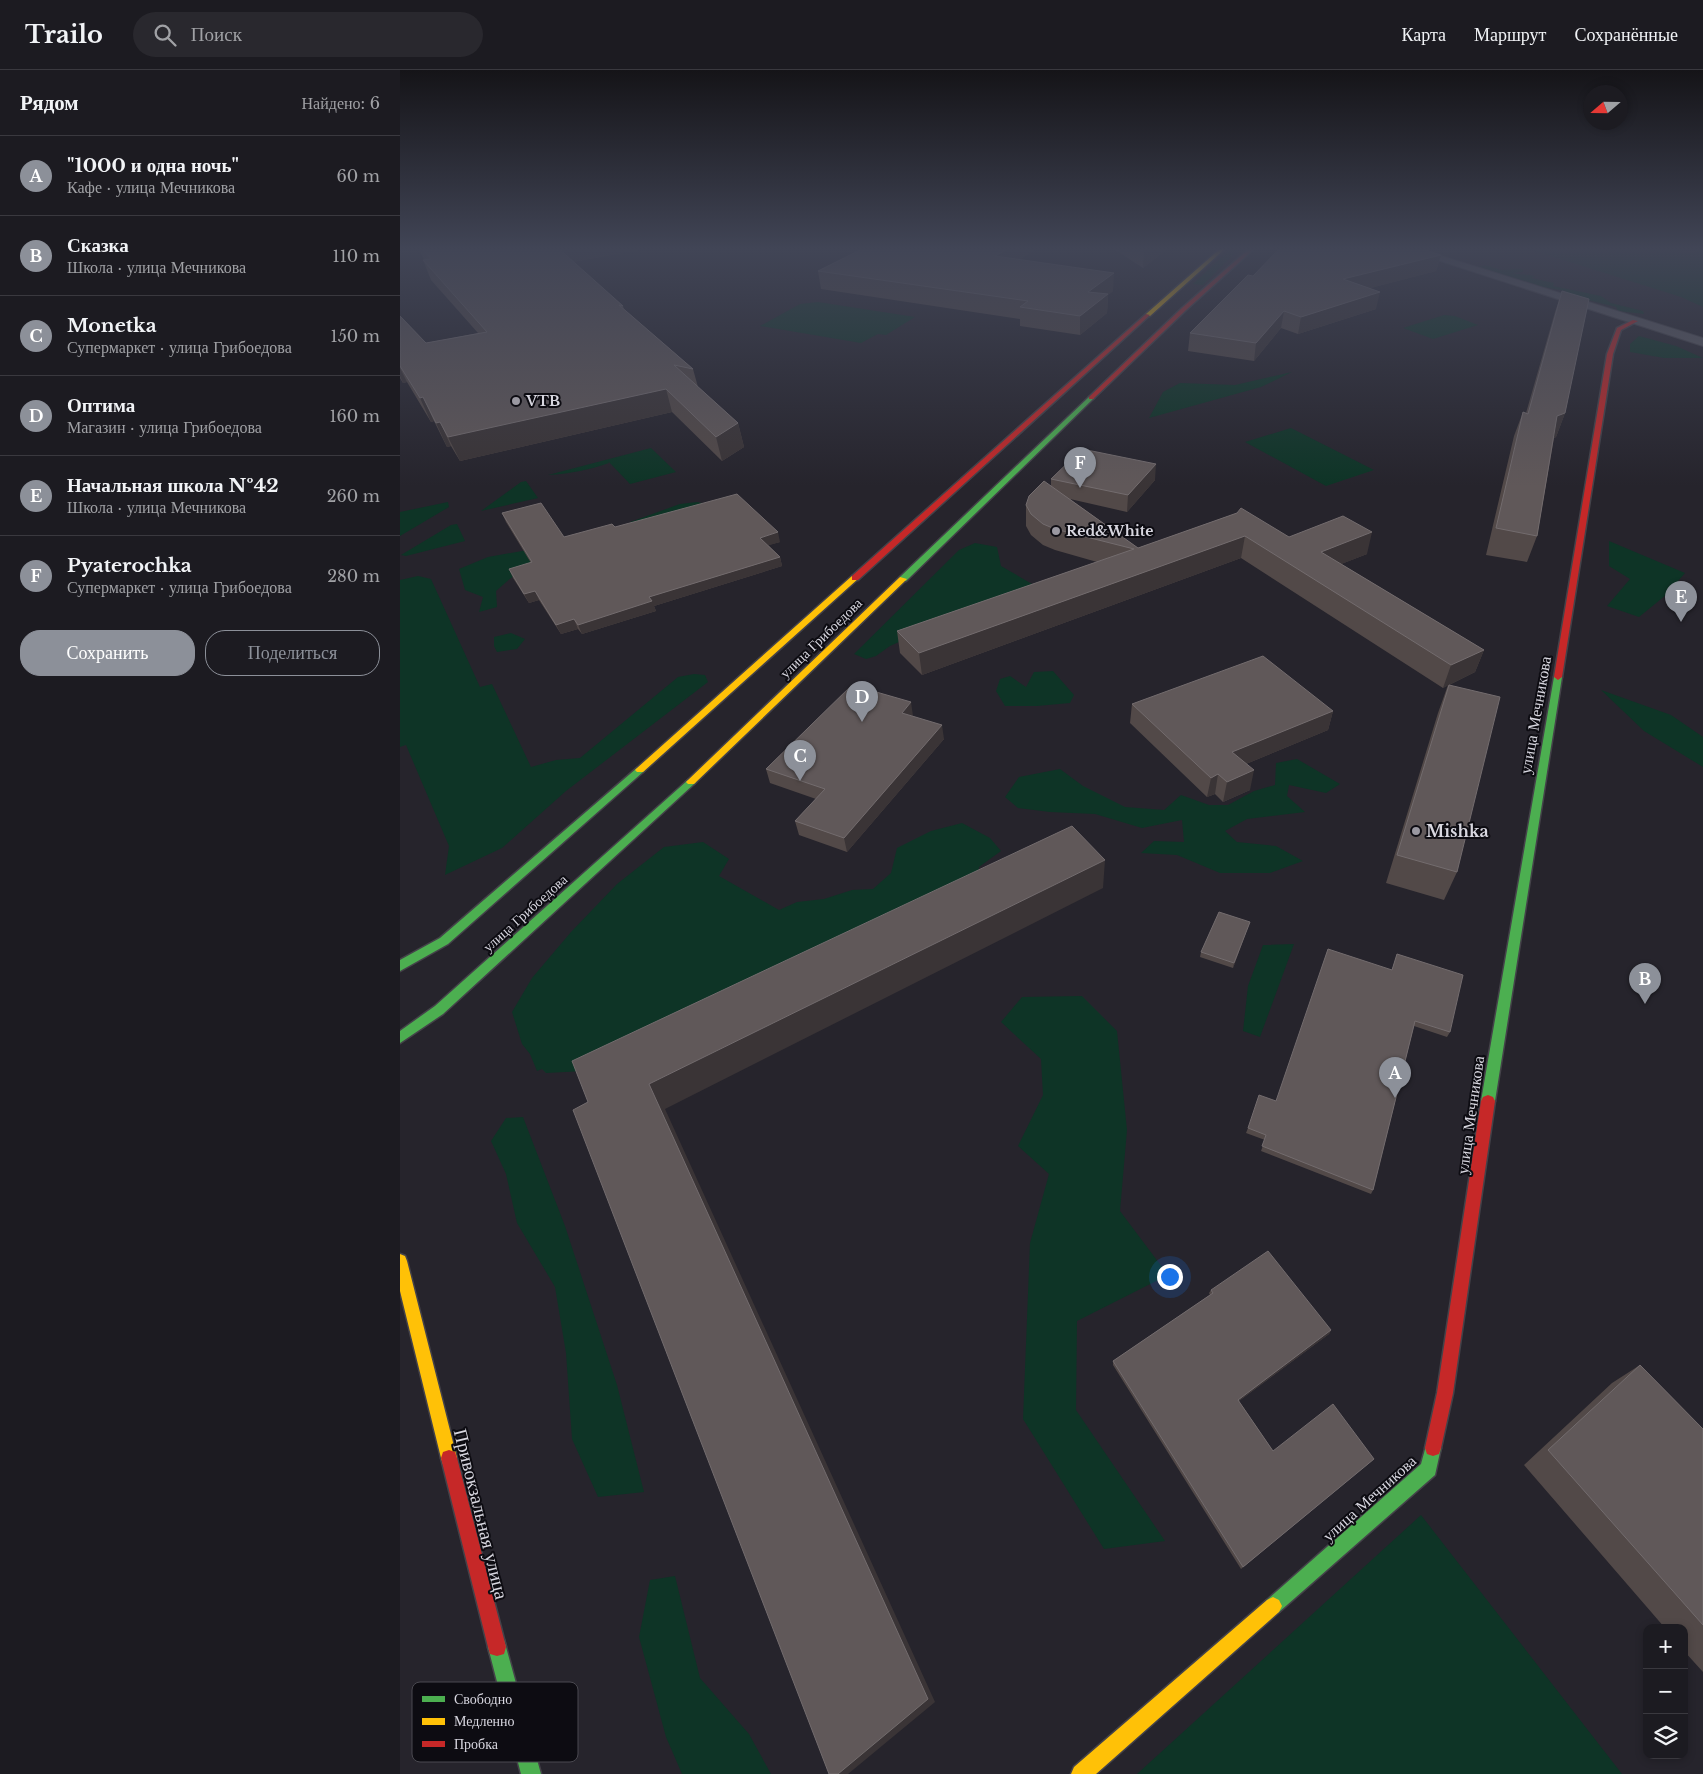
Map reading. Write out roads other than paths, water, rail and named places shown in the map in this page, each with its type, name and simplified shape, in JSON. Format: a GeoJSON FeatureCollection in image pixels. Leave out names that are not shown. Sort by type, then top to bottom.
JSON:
{"type":"FeatureCollection","features":[{"type":"Feature","properties":{"kind":"main road","name":"улица Грибоедова"},"geometry":{"type":"LineString","coordinates":[[400,966],[444,941],[749,675],[1134,327]]}},
{"type":"Feature","properties":{"kind":"main road","name":"улица Грибоедова"},"geometry":{"type":"LineString","coordinates":[[400,1038],[439,1010],[676,796],[1166,327]]}},
{"type":"Feature","properties":{"kind":"main road","name":"улица Мечникова"},"geometry":{"type":"LineString","coordinates":[[1081,1774],[1429,1469],[1446,1392],[1506,983],[1584,522],[1597,427],[1610,354],[1619,329],[1624,327]]}},
{"type":"Feature","properties":{"kind":"main road","name":"Привокзальная улица"},"geometry":{"type":"LineString","coordinates":[[400,1261],[506,1682]]}},
{"type":"Feature","properties":{"kind":"street"},"geometry":{"type":"LineString","coordinates":[[1653,327],[1703,342]]}},
{"type":"Feature","properties":{"kind":"place","name":"VTB"},"geometry":{"type":"Point","coordinates":[516,401]}},
{"type":"Feature","properties":{"kind":"place","name":"Pyaterochka"},"geometry":{"type":"Point","coordinates":[1080,488]}},
{"type":"Feature","properties":{"kind":"place","name":"Red&White"},"geometry":{"type":"Point","coordinates":[1056,531]}},
{"type":"Feature","properties":{"kind":"place","name":"Начальная школа №42"},"geometry":{"type":"Point","coordinates":[1681,622]}},
{"type":"Feature","properties":{"kind":"place","name":"Оптима"},"geometry":{"type":"Point","coordinates":[862,722]}},
{"type":"Feature","properties":{"kind":"place","name":"Monetka"},"geometry":{"type":"Point","coordinates":[800,781]}},
{"type":"Feature","properties":{"kind":"place","name":"Mishka"},"geometry":{"type":"Point","coordinates":[1416,831]}},
{"type":"Feature","properties":{"kind":"place","name":"Сказка"},"geometry":{"type":"Point","coordinates":[1645,1004]}},
{"type":"Feature","properties":{"kind":"place","name":"\"1000 и одна ночь\""},"geometry":{"type":"Point","coordinates":[1395,1098]}}]}
